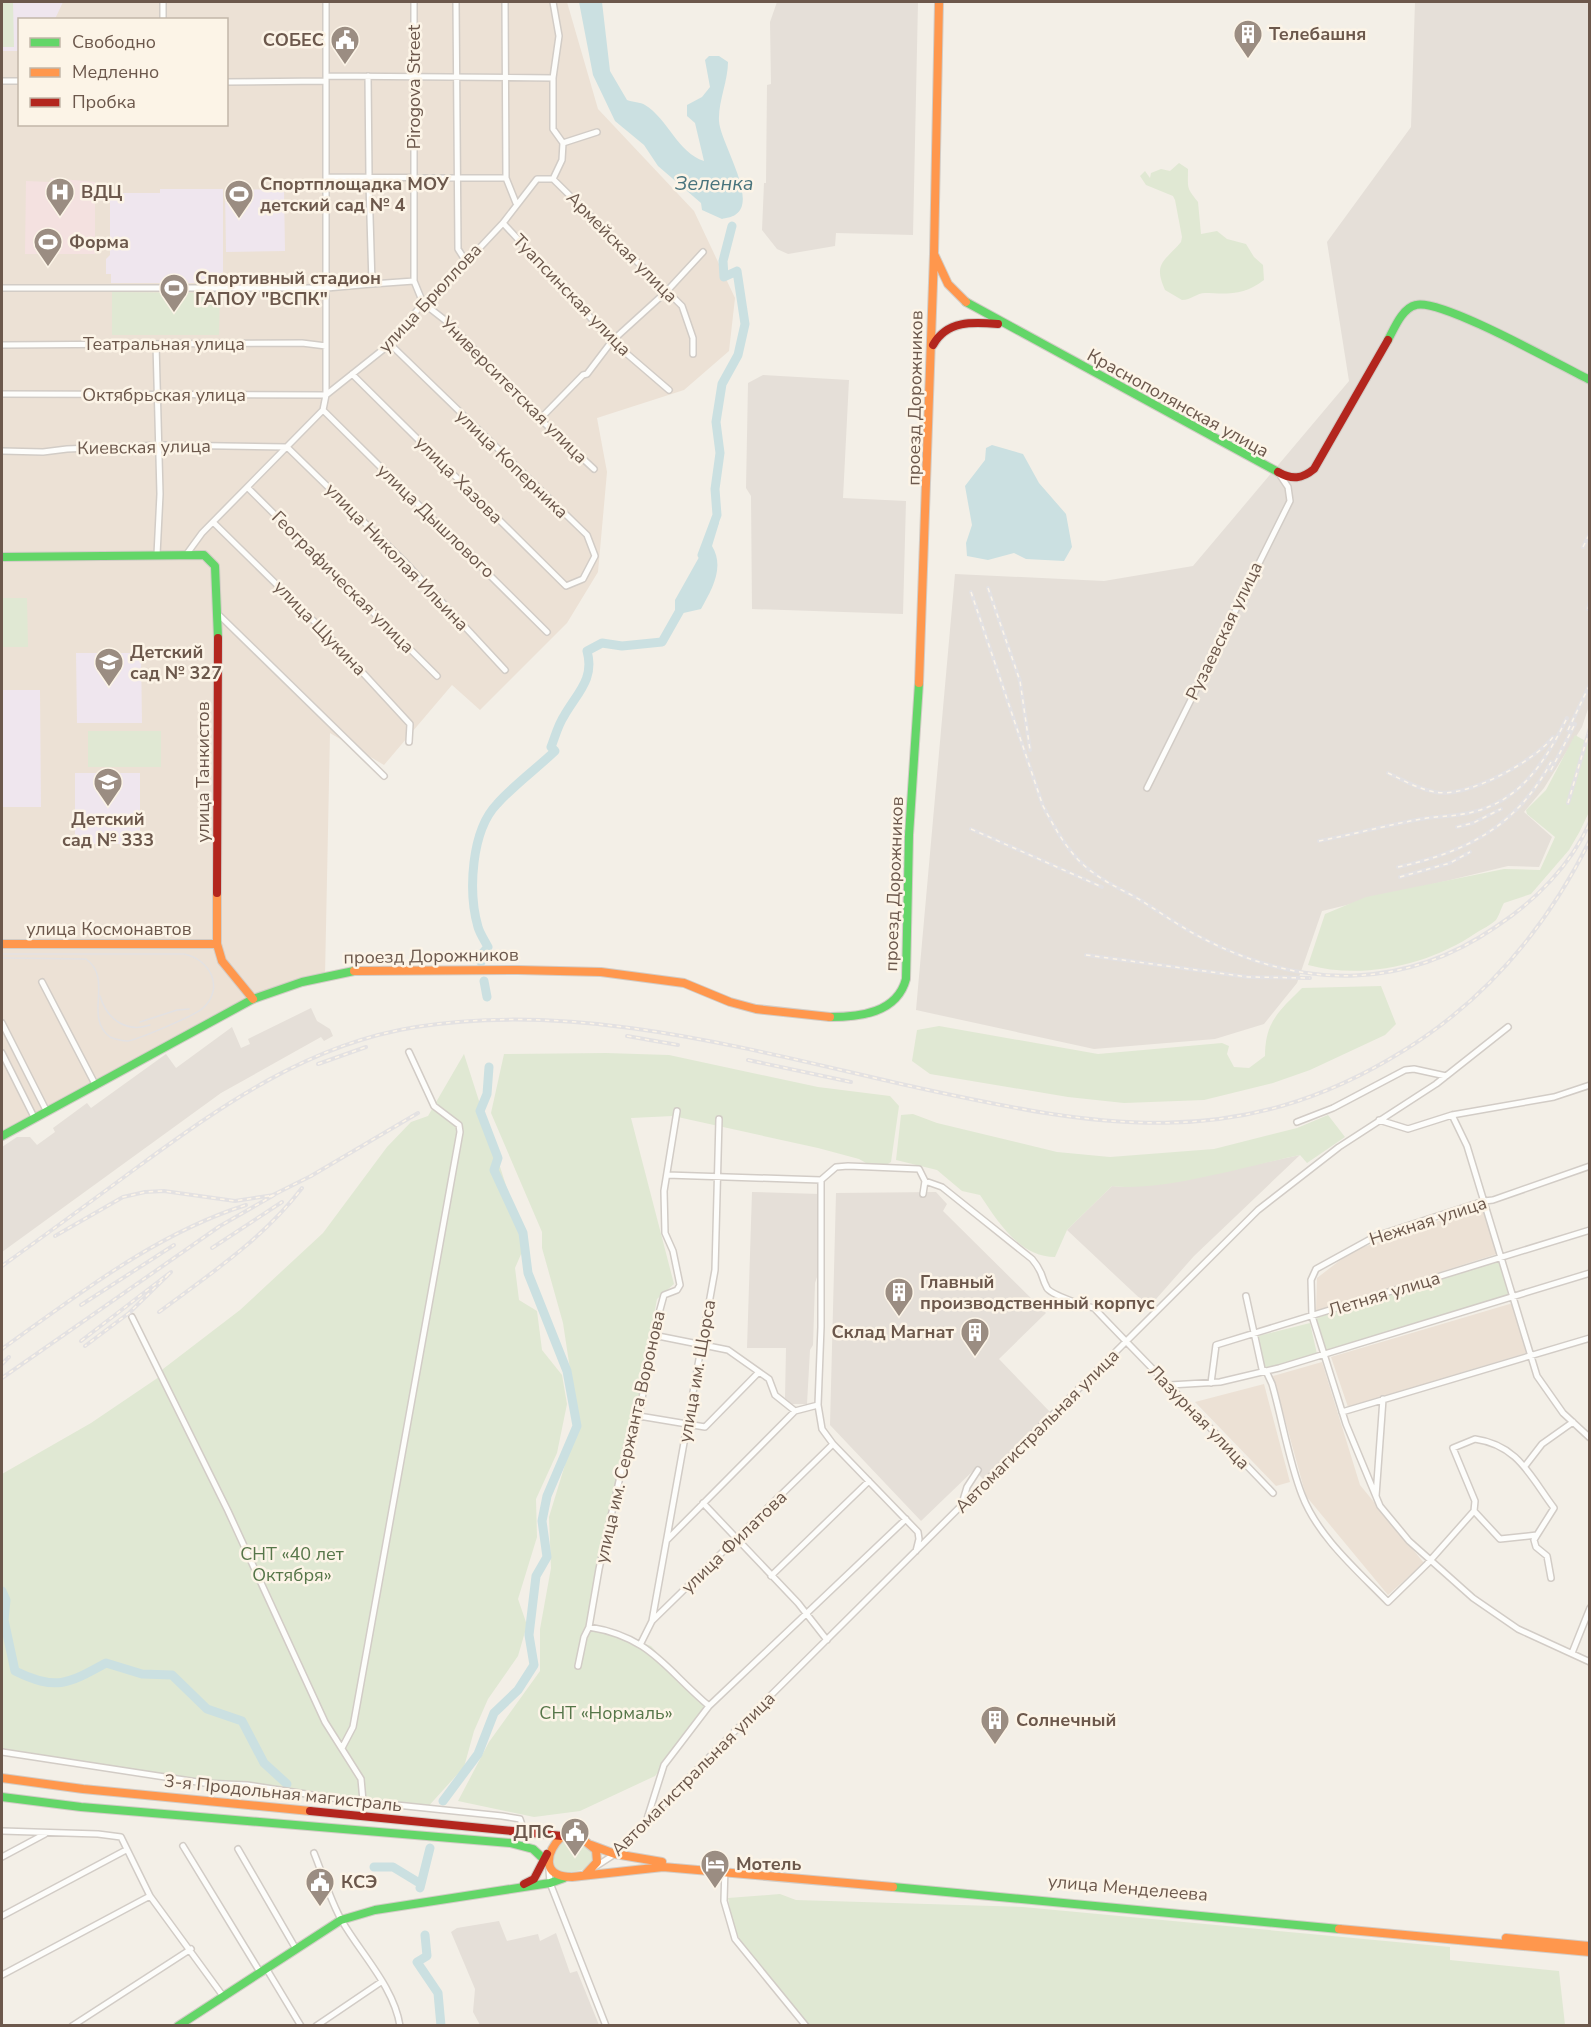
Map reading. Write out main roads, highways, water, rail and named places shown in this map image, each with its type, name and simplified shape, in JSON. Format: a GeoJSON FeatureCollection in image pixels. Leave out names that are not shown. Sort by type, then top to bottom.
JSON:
{"type":"FeatureCollection","features":[{"type":"Feature","properties":{"kind":"main road","name":"Краснополянская улица"},"geometry":{"type":"LineString","coordinates":[[939,2],[934,254],[942,277],[955,294],[1002,324],[1279,474],[1296,479],[1305,477],[1314,469],[1401,317],[1410,307],[1421,304],[1449,312],[1590,380]]}},
{"type":"Feature","properties":{"kind":"main road","name":"проезд Дорожников"},"geometry":{"type":"LineString","coordinates":[[2,1136],[253,999],[293,983],[352,971],[451,972],[564,969],[686,983],[730,1002],[815,1017],[843,1017],[877,1010],[896,1001],[904,991],[906,979],[909,836],[923,613],[934,254]]}},
{"type":"Feature","properties":{"kind":"main road"},"geometry":{"type":"LineString","coordinates":[[930,350],[936,335],[945,327],[961,324],[1002,324]]}},
{"type":"Feature","properties":{"kind":"main road","name":"улица Танкистов"},"geometry":{"type":"LineString","coordinates":[[2,557],[204,555],[215,566],[217,944],[222,961],[253,999]]}},
{"type":"Feature","properties":{"kind":"main road","name":"улица Космонавтов"},"geometry":{"type":"LineString","coordinates":[[2,944],[217,944]]}},
{"type":"Feature","properties":{"kind":"main road","name":"3-я Продольная магистраль"},"geometry":{"type":"LineString","coordinates":[[2,1778],[83,1790],[524,1831],[562,1836],[615,1854],[664,1862]]}},
{"type":"Feature","properties":{"kind":"main road","name":"3-я Продольная магистраль"},"geometry":{"type":"LineString","coordinates":[[2,1797],[81,1807],[510,1843],[533,1849],[556,1874],[564,1878]]}},
{"type":"Feature","properties":{"kind":"main road"},"geometry":{"type":"LineString","coordinates":[[518,1888],[534,1879],[546,1862],[549,1850],[562,1836]]}},
{"type":"Feature","properties":{"kind":"main road"},"geometry":{"type":"LineString","coordinates":[[178,2025],[341,1920],[375,1910],[550,1883],[564,1878],[586,1875],[594,1868],[597,1853],[591,1845]]}},
{"type":"Feature","properties":{"kind":"main road","name":"улица Менделеева"},"geometry":{"type":"LineString","coordinates":[[664,1862],[1590,1952]]}},
{"type":"Feature","properties":{"kind":"main road","name":"улица Менделеева"},"geometry":{"type":"LineString","coordinates":[[586,1875],[657,1867],[725,1869],[1590,1946]]}},
{"type":"Feature","properties":{"kind":"water","name":"Зеленка"},"geometry":{"type":"Polygon","coordinates":[[[579,2],[602,2],[610,71],[627,100],[643,104],[653,111],[687,151],[704,161],[695,123],[687,116],[687,105],[702,97],[710,87],[705,60],[709,56],[719,56],[728,62],[719,121],[741,185],[743,197],[741,208],[735,215],[722,219],[702,210],[701,203],[658,166],[644,145],[615,121],[593,75],[579,2]]]}},
{"type":"Feature","properties":{"kind":"water"},"geometry":{"type":"Polygon","coordinates":[[[992,445],[1023,454],[1039,483],[1066,514],[1072,547],[1064,561],[1026,559],[1014,553],[988,560],[967,556],[966,543],[972,525],[965,486],[985,460],[986,448],[992,445]]]}},
{"type":"Feature","properties":{"kind":"water"},"geometry":{"type":"Polygon","coordinates":[[[717,515],[719,523],[712,546],[717,562],[713,586],[701,609],[679,614],[675,610],[675,600],[707,543],[717,515]]]}},
{"type":"Feature","properties":{"kind":"waterway"},"geometry":{"type":"LineString","coordinates":[[702,555],[717,515],[715,489],[720,453],[716,422],[722,384],[738,355],[745,324],[737,271],[724,277],[723,261],[732,226]]}},
{"type":"Feature","properties":{"kind":"waterway"},"geometry":{"type":"LineString","coordinates":[[481,962],[481,955],[488,947],[478,927],[473,880],[477,846],[488,816],[511,790],[555,751],[551,747],[558,727],[587,678],[589,670],[587,651],[602,643],[622,646],[662,642],[683,605]]}},
{"type":"Feature","properties":{"kind":"waterway"},"geometry":{"type":"LineString","coordinates":[[484,981],[487,997]]}},
{"type":"Feature","properties":{"kind":"waterway"},"geometry":{"type":"LineString","coordinates":[[443,1801],[478,1754],[494,1713],[518,1690],[534,1665],[529,1635],[536,1576],[547,1557],[542,1521],[547,1496],[577,1426],[567,1371],[528,1273],[523,1233],[494,1170],[498,1158],[480,1111],[487,1094],[489,1067]]}},
{"type":"Feature","properties":{"kind":"waterway"},"geometry":{"type":"LineString","coordinates":[[2,1591],[6,1600],[4,1620],[15,1671],[52,1683],[82,1676],[106,1663],[142,1674],[172,1675],[207,1709],[242,1721],[264,1763],[287,1784]]}},
{"type":"Feature","properties":{"kind":"waterway"},"geometry":{"type":"LineString","coordinates":[[420,1888],[430,1848]]}},
{"type":"Feature","properties":{"kind":"waterway"},"geometry":{"type":"LineString","coordinates":[[374,1867],[393,1867],[421,1884]]}},
{"type":"Feature","properties":{"kind":"waterway"},"geometry":{"type":"LineString","coordinates":[[425,1935],[427,1956],[417,1962],[438,1993],[441,2026]]}},
{"type":"Feature","properties":{"kind":"tram line"},"geometry":{"type":"LineString","coordinates":[[2,954],[184,954],[193,957],[207,968],[212,975],[213,992],[203,1008],[190,1016],[134,1039],[121,1040],[110,1037],[102,1029],[98,1009],[98,977],[94,967],[86,959],[2,958]]}},
{"type":"Feature","properties":{"kind":"tram line"},"geometry":{"type":"LineString","coordinates":[[100,996],[108,1012],[119,1022],[133,1027],[150,1025]]}},
{"type":"Feature","properties":{"kind":"tram line"},"geometry":{"type":"LineString","coordinates":[[140,1022],[177,1010],[189,1009]]}},
{"type":"Feature","properties":{"kind":"railway"},"geometry":{"type":"LineString","coordinates":[[1583,547],[1590,533]]}},
{"type":"Feature","properties":{"kind":"railway"},"geometry":{"type":"LineString","coordinates":[[988,588],[1020,681],[1030,750]]}},
{"type":"Feature","properties":{"kind":"railway"},"geometry":{"type":"LineString","coordinates":[[971,592],[1043,806],[1065,844],[1086,868],[1101,878],[1199,937],[1245,957],[1282,968],[1319,974],[1355,976],[1391,971],[1427,962],[1462,947],[1497,926],[1525,905],[1551,881],[1573,853],[1590,822]]}},
{"type":"Feature","properties":{"kind":"railway"},"geometry":{"type":"LineString","coordinates":[[1588,609],[1590,601]]}},
{"type":"Feature","properties":{"kind":"railway"},"geometry":{"type":"LineString","coordinates":[[1568,730],[1590,684]]}},
{"type":"Feature","properties":{"kind":"railway"},"geometry":{"type":"LineString","coordinates":[[1319,841],[1414,820],[1467,813],[1490,806],[1519,788],[1530,776],[1550,749],[1567,718]]}},
{"type":"Feature","properties":{"kind":"railway"},"geometry":{"type":"LineString","coordinates":[[1551,770],[1575,724]]}},
{"type":"Feature","properties":{"kind":"railway"},"geometry":{"type":"LineString","coordinates":[[1568,803],[1590,728]]}},
{"type":"Feature","properties":{"kind":"railway"},"geometry":{"type":"LineString","coordinates":[[1388,773],[1429,791],[1448,793],[1464,790],[1516,767],[1544,747],[1553,737]]}},
{"type":"Feature","properties":{"kind":"railway"},"geometry":{"type":"LineString","coordinates":[[1398,867],[1446,853],[1488,833],[1522,803],[1551,762]]}},
{"type":"Feature","properties":{"kind":"railway"},"geometry":{"type":"LineString","coordinates":[[1457,827],[1473,823],[1501,809]]}},
{"type":"Feature","properties":{"kind":"railway"},"geometry":{"type":"LineString","coordinates":[[971,829],[1102,887]]}},
{"type":"Feature","properties":{"kind":"railway"},"geometry":{"type":"LineString","coordinates":[[2,1266],[171,1143],[236,1099],[304,1062],[340,1047],[377,1035],[416,1027],[479,1020],[542,1020],[606,1025],[733,1046],[984,1102],[1107,1121],[1166,1123],[1224,1118],[1283,1106],[1342,1084],[1403,1051],[1461,1009],[1512,959],[1534,932],[1573,872],[1590,840]]}},
{"type":"Feature","properties":{"kind":"railway"},"geometry":{"type":"LineString","coordinates":[[1400,877],[1450,863],[1470,852]]}},
{"type":"Feature","properties":{"kind":"railway"},"geometry":{"type":"LineString","coordinates":[[1086,955],[1248,977],[1310,978]]}},
{"type":"Feature","properties":{"kind":"railway"},"geometry":{"type":"LineString","coordinates":[[627,1036],[678,1045]]}},
{"type":"Feature","properties":{"kind":"railway"},"geometry":{"type":"LineString","coordinates":[[318,1064],[366,1047]]}},
{"type":"Feature","properties":{"kind":"railway"},"geometry":{"type":"LineString","coordinates":[[748,1060],[851,1082]]}},
{"type":"Feature","properties":{"kind":"railway"},"geometry":{"type":"LineString","coordinates":[[269,1197],[311,1176],[418,1113]]}},
{"type":"Feature","properties":{"kind":"railway"},"geometry":{"type":"LineString","coordinates":[[159,1312],[253,1240],[302,1188]]}},
{"type":"Feature","properties":{"kind":"railway"},"geometry":{"type":"LineString","coordinates":[[2,1378],[220,1226],[274,1195],[235,1201],[164,1191],[145,1192],[123,1197],[55,1236]]}},
{"type":"Feature","properties":{"kind":"railway"},"geometry":{"type":"LineString","coordinates":[[212,1248],[282,1202]]}},
{"type":"Feature","properties":{"kind":"railway"},"geometry":{"type":"LineString","coordinates":[[2,1349],[89,1287],[149,1249],[213,1217],[246,1205]]}},
{"type":"Feature","properties":{"kind":"railway"},"geometry":{"type":"LineString","coordinates":[[81,1305],[174,1245]]}},
{"type":"Feature","properties":{"kind":"railway"},"geometry":{"type":"LineString","coordinates":[[81,1341],[171,1272],[129,1313],[85,1346]]}},
{"type":"Feature","properties":{"kind":"railway"},"geometry":{"type":"LineString","coordinates":[[2,1364],[9,1357]]}},
{"type":"Feature","properties":{"kind":"place","name":"Телебашня"},"geometry":{"type":"Point","coordinates":[1248,60]}},
{"type":"Feature","properties":{"kind":"place","name":"СОБЕС"},"geometry":{"type":"Point","coordinates":[345,66]}},
{"type":"Feature","properties":{"kind":"place","name":"ВДЦ"},"geometry":{"type":"Point","coordinates":[60,218]}},
{"type":"Feature","properties":{"kind":"place","name":"Спортплощадка МОУ детский сад № 4"},"geometry":{"type":"Point","coordinates":[239,220]}},
{"type":"Feature","properties":{"kind":"place","name":"Форма"},"geometry":{"type":"Point","coordinates":[48,268]}},
{"type":"Feature","properties":{"kind":"place","name":"Спортивный стадион ГАПОУ \"ВСПК\""},"geometry":{"type":"Point","coordinates":[174,314]}},
{"type":"Feature","properties":{"kind":"place","name":"Детский сад № 327"},"geometry":{"type":"Point","coordinates":[109,688]}},
{"type":"Feature","properties":{"kind":"place","name":"Детский сад № 333"},"geometry":{"type":"Point","coordinates":[108,808]}},
{"type":"Feature","properties":{"kind":"place","name":"Главный производственный корпус"},"geometry":{"type":"Point","coordinates":[899,1318]}},
{"type":"Feature","properties":{"kind":"place","name":"Склад Магнат"},"geometry":{"type":"Point","coordinates":[975,1358]}},
{"type":"Feature","properties":{"kind":"place","name":"Солнечный"},"geometry":{"type":"Point","coordinates":[995,1746]}},
{"type":"Feature","properties":{"kind":"place","name":"ДПС"},"geometry":{"type":"Point","coordinates":[575,1858]}},
{"type":"Feature","properties":{"kind":"place","name":"Мотель"},"geometry":{"type":"Point","coordinates":[715,1890]}},
{"type":"Feature","properties":{"kind":"place","name":"КСЭ"},"geometry":{"type":"Point","coordinates":[320,1908]}},
{"type":"Feature","properties":{"kind":"park label","name":"СНТ «40 лет Октября»"},"geometry":{"type":"Point","coordinates":[292,1564]}},
{"type":"Feature","properties":{"kind":"park label","name":"СНТ «Нормаль»"},"geometry":{"type":"Point","coordinates":[606,1713]}}]}
